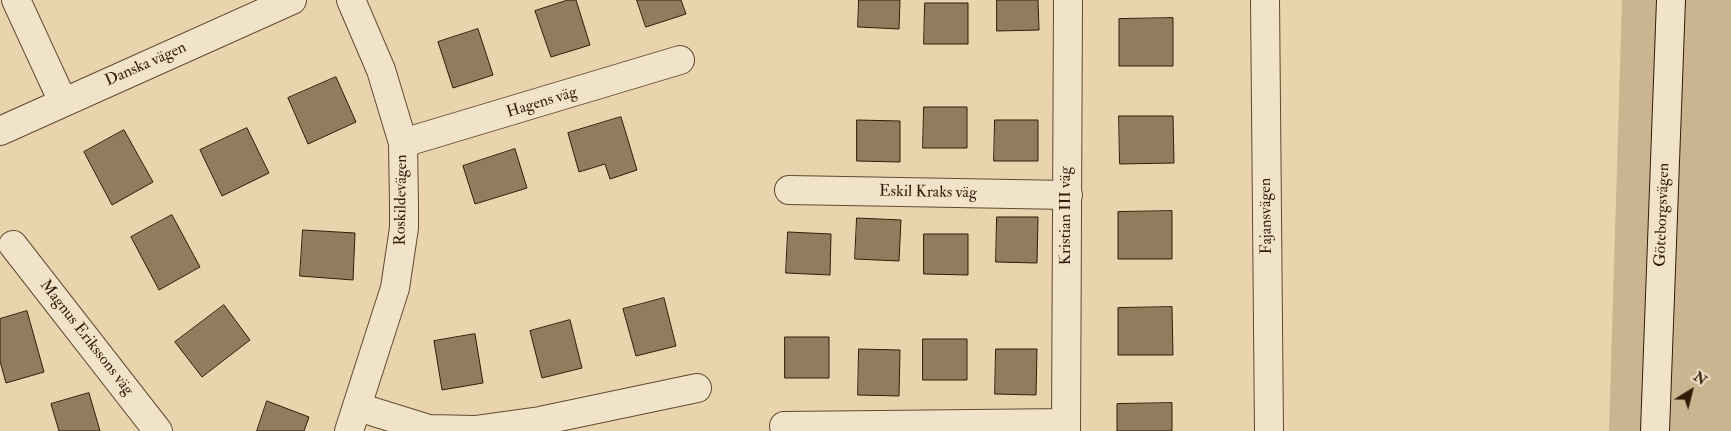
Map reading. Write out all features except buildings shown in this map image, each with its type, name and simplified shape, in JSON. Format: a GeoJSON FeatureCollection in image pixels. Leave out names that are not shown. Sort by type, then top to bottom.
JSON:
{"type":"FeatureCollection","features":[{"type":"Feature","properties":{"kind":"street"},"geometry":{"type":"LineString","coordinates":[[16,0],[63,102]]}},
{"type":"Feature","properties":{"kind":"street","name":"Danska vägen"},"geometry":{"type":"LineString","coordinates":[[0,131],[292,0]]}},
{"type":"Feature","properties":{"kind":"street","name":"Roskildevägen"},"geometry":{"type":"LineString","coordinates":[[351,0],[381,70],[403,143],[404,228],[396,288],[353,419]]}},
{"type":"Feature","properties":{"kind":"street","name":"Kristian III väg"},"geometry":{"type":"LineString","coordinates":[[1066,427],[1068,0]]}},
{"type":"Feature","properties":{"kind":"street","name":"Fajansvägen"},"geometry":{"type":"LineString","coordinates":[[1265,0],[1269,431]]}},
{"type":"Feature","properties":{"kind":"street","name":"Göteborgsvägen"},"geometry":{"type":"LineString","coordinates":[[1655,431],[1671,0]]}},
{"type":"Feature","properties":{"kind":"street","name":"Hagens väg"},"geometry":{"type":"LineString","coordinates":[[403,143],[680,60]]}},
{"type":"Feature","properties":{"kind":"street","name":"Eskil Kraks väg"},"geometry":{"type":"LineString","coordinates":[[789,190],[1068,196]]}},
{"type":"Feature","properties":{"kind":"street","name":"Magnus Erikssons väg"},"geometry":{"type":"LineString","coordinates":[[13,245],[158,431]]}},
{"type":"Feature","properties":{"kind":"street"},"geometry":{"type":"LineString","coordinates":[[353,419],[429,429],[476,430],[540,421],[697,388]]}},
{"type":"Feature","properties":{"kind":"street"},"geometry":{"type":"LineString","coordinates":[[784,426],[1066,427]]}},
{"type":"Feature","properties":{"kind":"shaded area"},"geometry":{"type":"Polygon","coordinates":[[[1622,0],[1731,0],[1731,431],[1609,431],[1622,0]]]}}]}
